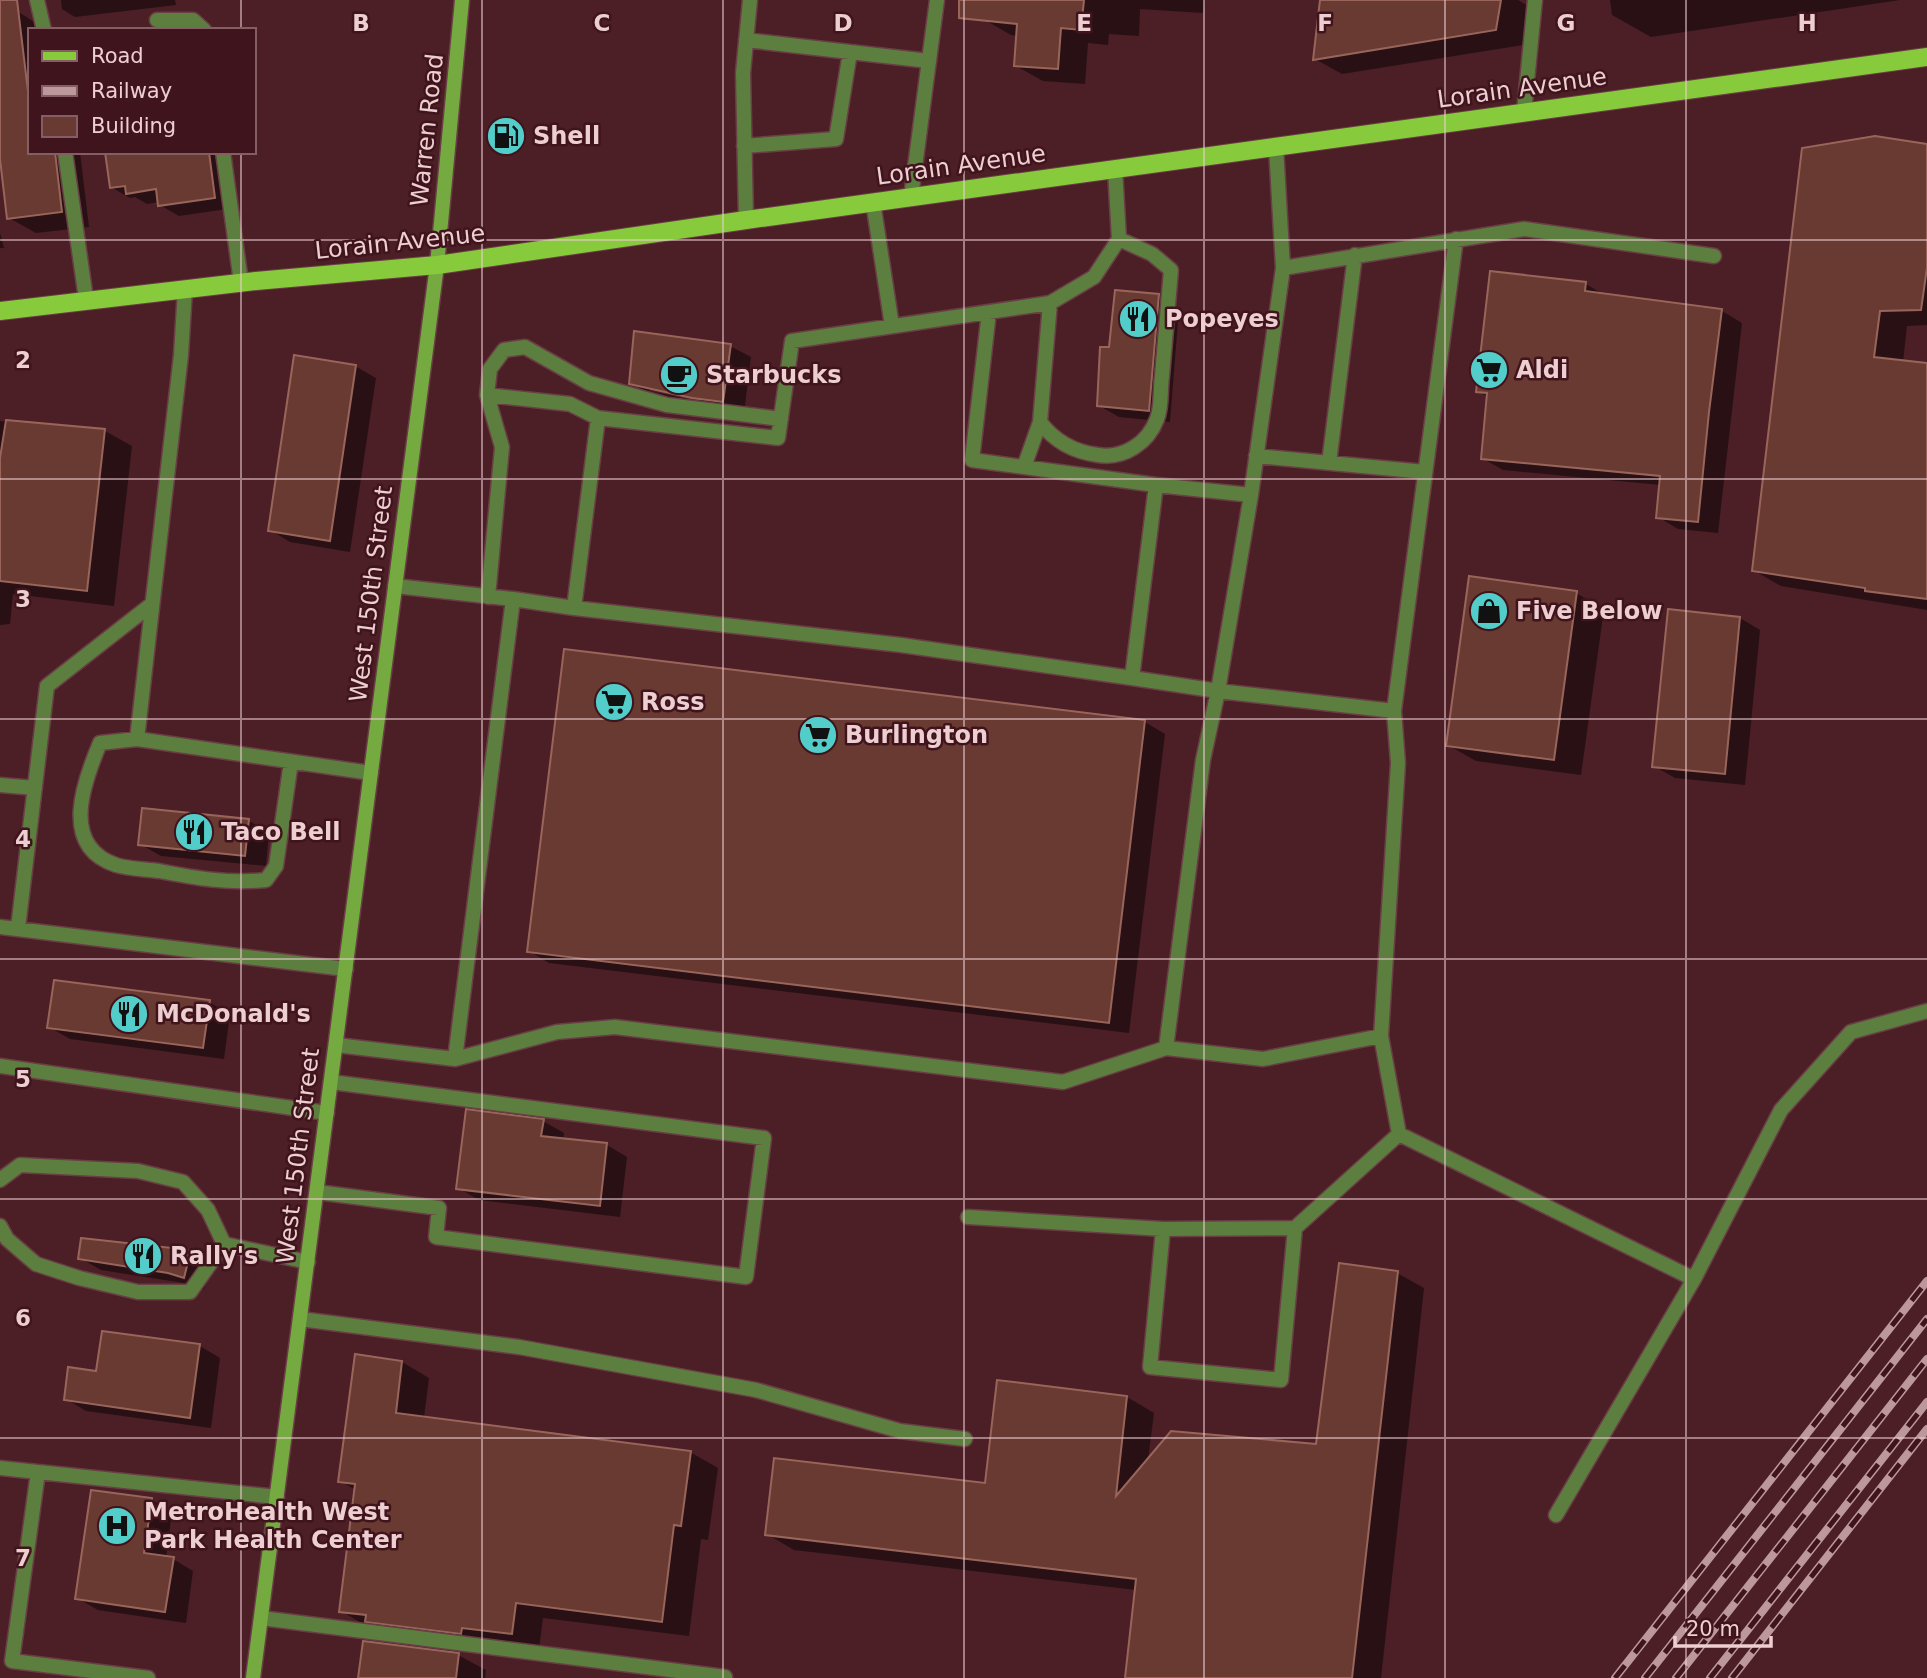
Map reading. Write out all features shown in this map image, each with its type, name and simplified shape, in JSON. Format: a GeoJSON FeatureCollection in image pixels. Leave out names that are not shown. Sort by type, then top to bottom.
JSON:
{"type":"FeatureCollection","features":[{"type":"Feature","properties":{"kind":"main road","name":"Warren Road"},"geometry":{"type":"LineString","coordinates":[[437,265],[462,0]]}},
{"type":"Feature","properties":{"kind":"main road","name":"Lorain Avenue"},"geometry":{"type":"LineString","coordinates":[[0,311],[241,282],[437,265],[873,202],[1927,57]]}},
{"type":"Feature","properties":{"kind":"main road","name":"West 150th Street"},"geometry":{"type":"LineString","coordinates":[[253,1678],[437,265]]}},
{"type":"Feature","properties":{"kind":"street"},"geometry":{"type":"LineString","coordinates":[[37,0],[44,28]]}},
{"type":"Feature","properties":{"kind":"street"},"geometry":{"type":"LineString","coordinates":[[747,220],[743,73],[750,0]]}},
{"type":"Feature","properties":{"kind":"street"},"geometry":{"type":"LineString","coordinates":[[911,197],[937,0]]}},
{"type":"Feature","properties":{"kind":"street"},"geometry":{"type":"LineString","coordinates":[[1524,112],[1535,0]]}},
{"type":"Feature","properties":{"kind":"street"},"geometry":{"type":"LineString","coordinates":[[157,20],[193,20],[202,28]]}},
{"type":"Feature","properties":{"kind":"street"},"geometry":{"type":"LineString","coordinates":[[746,40],[929,61]]}},
{"type":"Feature","properties":{"kind":"street"},"geometry":{"type":"LineString","coordinates":[[744,146],[836,139],[850,52]]}},
{"type":"Feature","properties":{"kind":"street"},"geometry":{"type":"LineString","coordinates":[[1166,1048],[1203,760],[1218,691],[1251,495],[1283,268],[1276,147]]}},
{"type":"Feature","properties":{"kind":"street"},"geometry":{"type":"LineString","coordinates":[[65,154],[86,299]]}},
{"type":"Feature","properties":{"kind":"street"},"geometry":{"type":"LineString","coordinates":[[223,154],[241,282]]}},
{"type":"Feature","properties":{"kind":"street"},"geometry":{"type":"LineString","coordinates":[[487,396],[569,404],[598,418],[778,438],[792,341],[1050,303],[1094,277],[1119,239],[1115,169]]}},
{"type":"Feature","properties":{"kind":"street"},"geometry":{"type":"LineString","coordinates":[[873,202],[892,326]]}},
{"type":"Feature","properties":{"kind":"street"},"geometry":{"type":"LineString","coordinates":[[1283,268],[1524,229],[1714,256]]}},
{"type":"Feature","properties":{"kind":"street"},"geometry":{"type":"LineString","coordinates":[[1040,422],[1051,437],[1069,447],[1105,456],[1121,454],[1141,444],[1158,417],[1171,270],[1152,254],[1119,239]]}},
{"type":"Feature","properties":{"kind":"street"},"geometry":{"type":"LineString","coordinates":[[1399,1134],[1381,1036],[1398,763],[1394,711],[1456,239]]}},
{"type":"Feature","properties":{"kind":"street"},"geometry":{"type":"LineString","coordinates":[[1329,463],[1355,255]]}},
{"type":"Feature","properties":{"kind":"street"},"geometry":{"type":"LineString","coordinates":[[137,739],[181,355],[185,289]]}},
{"type":"Feature","properties":{"kind":"street"},"geometry":{"type":"LineString","coordinates":[[1024,467],[1040,422],[1050,303]]}},
{"type":"Feature","properties":{"kind":"street"},"geometry":{"type":"LineString","coordinates":[[989,312],[972,460],[1251,495]]}},
{"type":"Feature","properties":{"kind":"street"},"geometry":{"type":"LineString","coordinates":[[488,597],[502,447],[487,396],[490,369],[504,350],[525,347],[589,383],[667,405],[781,419]]}},
{"type":"Feature","properties":{"kind":"street"},"geometry":{"type":"LineString","coordinates":[[574,608],[598,418]]}},
{"type":"Feature","properties":{"kind":"street"},"geometry":{"type":"LineString","coordinates":[[1256,456],[1425,472]]}},
{"type":"Feature","properties":{"kind":"street"},"geometry":{"type":"LineString","coordinates":[[1132,678],[1156,485]]}},
{"type":"Feature","properties":{"kind":"street"},"geometry":{"type":"LineString","coordinates":[[395,586],[901,645],[1218,691],[1394,711]]}},
{"type":"Feature","properties":{"kind":"street"},"geometry":{"type":"LineString","coordinates":[[455,1059],[513,599]]}},
{"type":"Feature","properties":{"kind":"street"},"geometry":{"type":"LineString","coordinates":[[18,928],[47,686],[152,604]]}},
{"type":"Feature","properties":{"kind":"street"},"geometry":{"type":"LineString","coordinates":[[291,762],[276,866],[266,880],[206,880],[116,865],[97,855],[85,839],[80,826],[82,794],[100,743],[137,739],[371,773]]}},
{"type":"Feature","properties":{"kind":"street"},"geometry":{"type":"LineString","coordinates":[[0,785],[35,788]]}},
{"type":"Feature","properties":{"kind":"street"},"geometry":{"type":"LineString","coordinates":[[0,928],[18,928],[346,969]]}},
{"type":"Feature","properties":{"kind":"street"},"geometry":{"type":"LineString","coordinates":[[1556,1515],[1694,1279],[1781,1110],[1851,1032],[1927,1011]]}},
{"type":"Feature","properties":{"kind":"street"},"geometry":{"type":"LineString","coordinates":[[336,1045],[455,1059],[557,1032],[615,1027],[1063,1082],[1166,1048],[1263,1059],[1381,1036]]}},
{"type":"Feature","properties":{"kind":"street"},"geometry":{"type":"LineString","coordinates":[[0,1066],[327,1113]]}},
{"type":"Feature","properties":{"kind":"street"},"geometry":{"type":"LineString","coordinates":[[317,1192],[439,1208],[436,1237],[746,1277],[764,1138],[331,1082]]}},
{"type":"Feature","properties":{"kind":"street"},"geometry":{"type":"LineString","coordinates":[[1399,1134],[1694,1279]]}},
{"type":"Feature","properties":{"kind":"street"},"geometry":{"type":"LineString","coordinates":[[968,1217],[1163,1229],[1295,1228],[1399,1134]]}},
{"type":"Feature","properties":{"kind":"street"},"geometry":{"type":"LineString","coordinates":[[0,1180],[20,1165],[138,1171],[183,1182],[208,1210],[224,1244]]}},
{"type":"Feature","properties":{"kind":"street"},"geometry":{"type":"LineString","coordinates":[[0,1226],[7,1239],[36,1264],[79,1278],[138,1292],[190,1292],[224,1244]]}},
{"type":"Feature","properties":{"kind":"street"},"geometry":{"type":"LineString","coordinates":[[1163,1229],[1150,1367],[1281,1380],[1295,1228]]}},
{"type":"Feature","properties":{"kind":"street"},"geometry":{"type":"LineString","coordinates":[[224,1244],[308,1262]]}},
{"type":"Feature","properties":{"kind":"street"},"geometry":{"type":"LineString","coordinates":[[300,1319],[519,1347],[756,1390],[900,1431],[965,1439]]}},
{"type":"Feature","properties":{"kind":"street"},"geometry":{"type":"LineString","coordinates":[[0,1468],[277,1497]]}},
{"type":"Feature","properties":{"kind":"street"},"geometry":{"type":"LineString","coordinates":[[38,1472],[6,1660],[148,1678]]}},
{"type":"Feature","properties":{"kind":"street"},"geometry":{"type":"LineString","coordinates":[[261,1618],[725,1677]]}},
{"type":"Feature","properties":{"kind":"building"},"geometry":{"type":"Polygon","coordinates":[[[0,0],[17,0],[28,91],[28,154],[55,154],[62,212],[7,219],[0,159],[0,0]]]}},
{"type":"Feature","properties":{"kind":"building"},"geometry":{"type":"Polygon","coordinates":[[[959,0],[1084,0],[1081,30],[1061,28],[1058,69],[1014,66],[1017,24],[959,18],[959,0]]]}},
{"type":"Feature","properties":{"kind":"building"},"geometry":{"type":"Polygon","coordinates":[[[1320,0],[1501,0],[1496,30],[1313,60],[1320,0]]]}},
{"type":"Feature","properties":{"kind":"building"},"geometry":{"type":"Polygon","coordinates":[[[1875,136],[1927,144],[1927,268],[1921,310],[1880,311],[1874,357],[1927,363],[1927,599],[1752,571],[1802,148],[1875,136]]]}},
{"type":"Feature","properties":{"kind":"building"},"geometry":{"type":"Polygon","coordinates":[[[105,154],[209,154],[215,198],[158,206],[156,189],[126,194],[125,186],[110,188],[105,154]]]}},
{"type":"Feature","properties":{"kind":"building"},"geometry":{"type":"Polygon","coordinates":[[[1490,271],[1586,282],[1585,291],[1722,309],[1698,522],[1656,518],[1660,476],[1481,459],[1487,393],[1476,392],[1490,271]]]}},
{"type":"Feature","properties":{"kind":"building"},"geometry":{"type":"Polygon","coordinates":[[[1115,290],[1159,294],[1149,411],[1097,406],[1100,347],[1109,347],[1115,290]]]}},
{"type":"Feature","properties":{"kind":"building","name":"Starbucks"},"geometry":{"type":"Polygon","coordinates":[[[634,331],[731,344],[723,402],[629,384],[634,331]]]}},
{"type":"Feature","properties":{"kind":"building"},"geometry":{"type":"Polygon","coordinates":[[[294,355],[356,365],[330,541],[268,531],[294,355]]]}},
{"type":"Feature","properties":{"kind":"building"},"geometry":{"type":"Polygon","coordinates":[[[6,420],[105,429],[87,591],[0,581],[0,458],[6,420]]]}},
{"type":"Feature","properties":{"kind":"building"},"geometry":{"type":"Polygon","coordinates":[[[1469,576],[1577,591],[1554,760],[1446,746],[1469,576]]]}},
{"type":"Feature","properties":{"kind":"building"},"geometry":{"type":"Polygon","coordinates":[[[1668,609],[1740,617],[1725,774],[1652,767],[1668,609]]]}},
{"type":"Feature","properties":{"kind":"building"},"geometry":{"type":"Polygon","coordinates":[[[564,649],[1145,720],[1109,1023],[527,952],[564,649]]]}},
{"type":"Feature","properties":{"kind":"building","name":"Taco Bell"},"geometry":{"type":"Polygon","coordinates":[[[142,808],[249,819],[245,856],[138,845],[142,808]]]}},
{"type":"Feature","properties":{"kind":"building","name":"McDonald's"},"geometry":{"type":"Polygon","coordinates":[[[54,980],[210,1000],[203,1048],[47,1028],[54,980]]]}},
{"type":"Feature","properties":{"kind":"building"},"geometry":{"type":"Polygon","coordinates":[[[466,1109],[544,1119],[541,1136],[607,1143],[600,1206],[456,1189],[466,1109]]]}},
{"type":"Feature","properties":{"kind":"building","name":"Rally's"},"geometry":{"type":"Polygon","coordinates":[[[81,1238],[191,1250],[184,1278],[78,1259],[81,1238]]]}},
{"type":"Feature","properties":{"kind":"building"},"geometry":{"type":"Polygon","coordinates":[[[1339,1263],[1398,1271],[1352,1678],[1125,1678],[1136,1579],[765,1535],[774,1458],[985,1483],[997,1380],[1127,1396],[1116,1496],[1171,1431],[1316,1444],[1339,1263]]]}},
{"type":"Feature","properties":{"kind":"building"},"geometry":{"type":"Polygon","coordinates":[[[102,1331],[200,1344],[190,1418],[64,1400],[68,1367],[96,1371],[102,1331]]]}},
{"type":"Feature","properties":{"kind":"building"},"geometry":{"type":"Polygon","coordinates":[[[355,1354],[402,1361],[396,1413],[691,1451],[681,1526],[674,1525],[662,1622],[516,1603],[512,1634],[462,1628],[461,1634],[365,1622],[366,1615],[339,1612],[355,1484],[338,1482],[355,1354]]]}},
{"type":"Feature","properties":{"kind":"building","name":"MetroHealth West Park Health Center"},"geometry":{"type":"Polygon","coordinates":[[[91,1490],[152,1498],[144,1553],[174,1557],[165,1612],[75,1599],[91,1490]]]}},
{"type":"Feature","properties":{"kind":"building"},"geometry":{"type":"Polygon","coordinates":[[[363,1641],[459,1653],[456,1678],[358,1678],[363,1641]]]}},
{"type":"Feature","properties":{"kind":"railway"},"geometry":{"type":"LineString","coordinates":[[1615,1678],[1927,1281]]}},
{"type":"Feature","properties":{"kind":"railway"},"geometry":{"type":"LineString","coordinates":[[1645,1678],[1927,1319]]}},
{"type":"Feature","properties":{"kind":"railway"},"geometry":{"type":"LineString","coordinates":[[1676,1678],[1927,1359]]}},
{"type":"Feature","properties":{"kind":"railway"},"geometry":{"type":"LineString","coordinates":[[1710,1678],[1927,1402]]}},
{"type":"Feature","properties":{"kind":"railway"},"geometry":{"type":"LineString","coordinates":[[1732,1678],[1927,1429]]}},
{"type":"Feature","properties":{"kind":"place","name":"Shell"},"geometry":{"type":"Point","coordinates":[506,136]}},
{"type":"Feature","properties":{"kind":"place","name":"Popeyes"},"geometry":{"type":"Point","coordinates":[1138,319]}},
{"type":"Feature","properties":{"kind":"place","name":"Aldi"},"geometry":{"type":"Point","coordinates":[1489,370]}},
{"type":"Feature","properties":{"kind":"place","name":"Starbucks"},"geometry":{"type":"Point","coordinates":[679,375]}},
{"type":"Feature","properties":{"kind":"place","name":"Five Below"},"geometry":{"type":"Point","coordinates":[1489,611]}},
{"type":"Feature","properties":{"kind":"place","name":"Ross"},"geometry":{"type":"Point","coordinates":[614,702]}},
{"type":"Feature","properties":{"kind":"place","name":"Burlington"},"geometry":{"type":"Point","coordinates":[818,735]}},
{"type":"Feature","properties":{"kind":"place","name":"Taco Bell"},"geometry":{"type":"Point","coordinates":[194,832]}},
{"type":"Feature","properties":{"kind":"place","name":"McDonald's"},"geometry":{"type":"Point","coordinates":[129,1014]}},
{"type":"Feature","properties":{"kind":"place","name":"Rally's"},"geometry":{"type":"Point","coordinates":[143,1256]}},
{"type":"Feature","properties":{"kind":"place","name":"MetroHealth West Park Health Center"},"geometry":{"type":"Point","coordinates":[117,1526]}}]}
